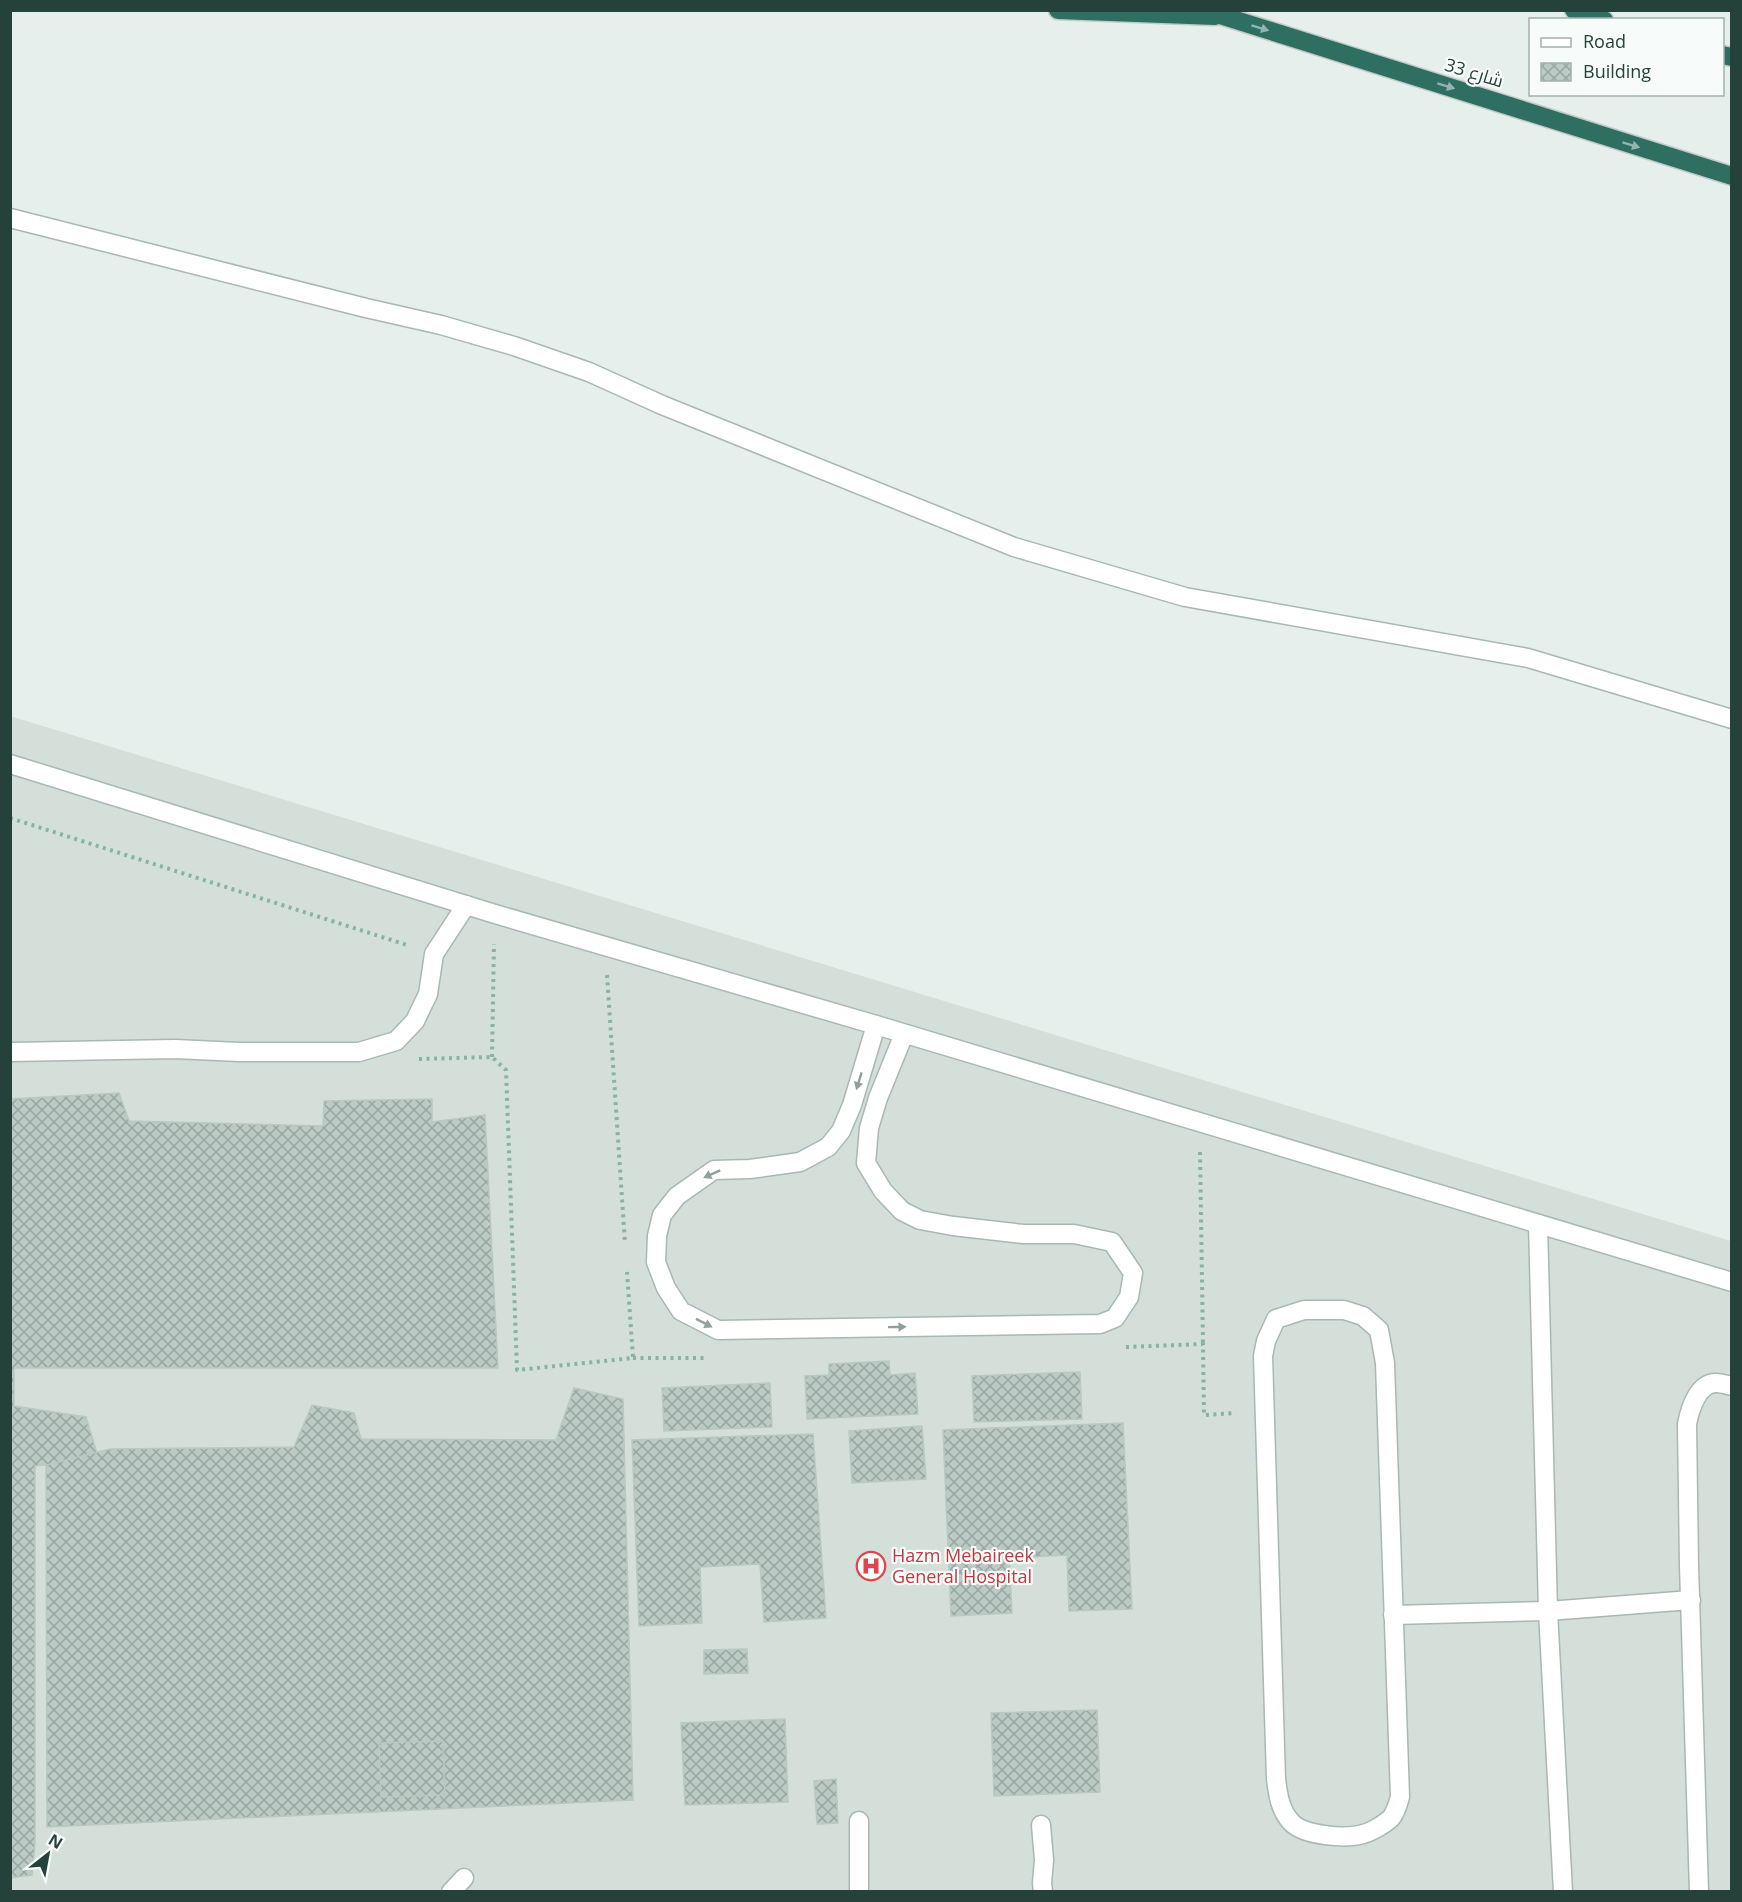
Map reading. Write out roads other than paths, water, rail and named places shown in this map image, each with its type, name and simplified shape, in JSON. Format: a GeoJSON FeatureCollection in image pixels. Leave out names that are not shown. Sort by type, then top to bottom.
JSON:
{"type":"FeatureCollection","features":[{"type":"Feature","properties":{"kind":"highway"},"geometry":{"type":"LineString","coordinates":[[1058,10],[1222,16]]}},
{"type":"Feature","properties":{"kind":"highway","name":"شارع 33"},"geometry":{"type":"LineString","coordinates":[[1204,10],[1731,176]]}},
{"type":"Feature","properties":{"kind":"highway"},"geometry":{"type":"LineString","coordinates":[[1574,10],[1598,18]]}},
{"type":"Feature","properties":{"kind":"lane"},"geometry":{"type":"LineString","coordinates":[[10,218],[441,325],[514,346],[589,372],[662,405],[1014,548],[1185,597],[1528,658],[1731,719]]}},
{"type":"Feature","properties":{"kind":"lane"},"geometry":{"type":"LineString","coordinates":[[10,764],[495,914],[876,1025],[1731,1282]]}},
{"type":"Feature","properties":{"kind":"lane"},"geometry":{"type":"LineString","coordinates":[[10,1052],[175,1049],[239,1052],[359,1052],[396,1041],[415,1021],[429,994],[434,954],[466,905]]}},
{"type":"Feature","properties":{"kind":"lane"},"geometry":{"type":"LineString","coordinates":[[876,1025],[852,1105],[841,1131],[828,1147],[800,1162],[714,1170],[677,1196],[662,1215],[657,1236],[656,1262],[666,1288],[681,1311],[718,1330],[1100,1324],[1115,1318],[1129,1296],[1133,1273],[1112,1242],[1074,1234],[1023,1233],[953,1226],[920,1220],[902,1211],[883,1191],[866,1163],[869,1128],[903,1034]]}},
{"type":"Feature","properties":{"kind":"lane"},"geometry":{"type":"LineString","coordinates":[[1538,1224],[1548,1611],[1563,1892]]}},
{"type":"Feature","properties":{"kind":"lane"},"geometry":{"type":"LineString","coordinates":[[1304,1310],[1344,1310],[1363,1316],[1379,1330],[1386,1376],[1394,1615],[1400,1797],[1395,1812],[1390,1820],[1362,1834],[1334,1836],[1311,1832],[1293,1824],[1284,1811],[1279,1800],[1276,1779],[1263,1356],[1266,1341],[1276,1319],[1304,1310]]}},
{"type":"Feature","properties":{"kind":"lane"},"geometry":{"type":"LineString","coordinates":[[1699,1892],[1687,1424],[1691,1406],[1704,1387],[1715,1382],[1731,1386]]}},
{"type":"Feature","properties":{"kind":"lane"},"geometry":{"type":"LineString","coordinates":[[1394,1615],[1548,1611],[1691,1600]]}},
{"type":"Feature","properties":{"kind":"lane"},"geometry":{"type":"LineString","coordinates":[[859,1821],[859,1892]]}},
{"type":"Feature","properties":{"kind":"lane"},"geometry":{"type":"LineString","coordinates":[[1041,1825],[1044,1892]]}},
{"type":"Feature","properties":{"kind":"place","name":"Hazm Mebaireek General Hospital"},"geometry":{"type":"Point","coordinates":[871,1566]}}]}
